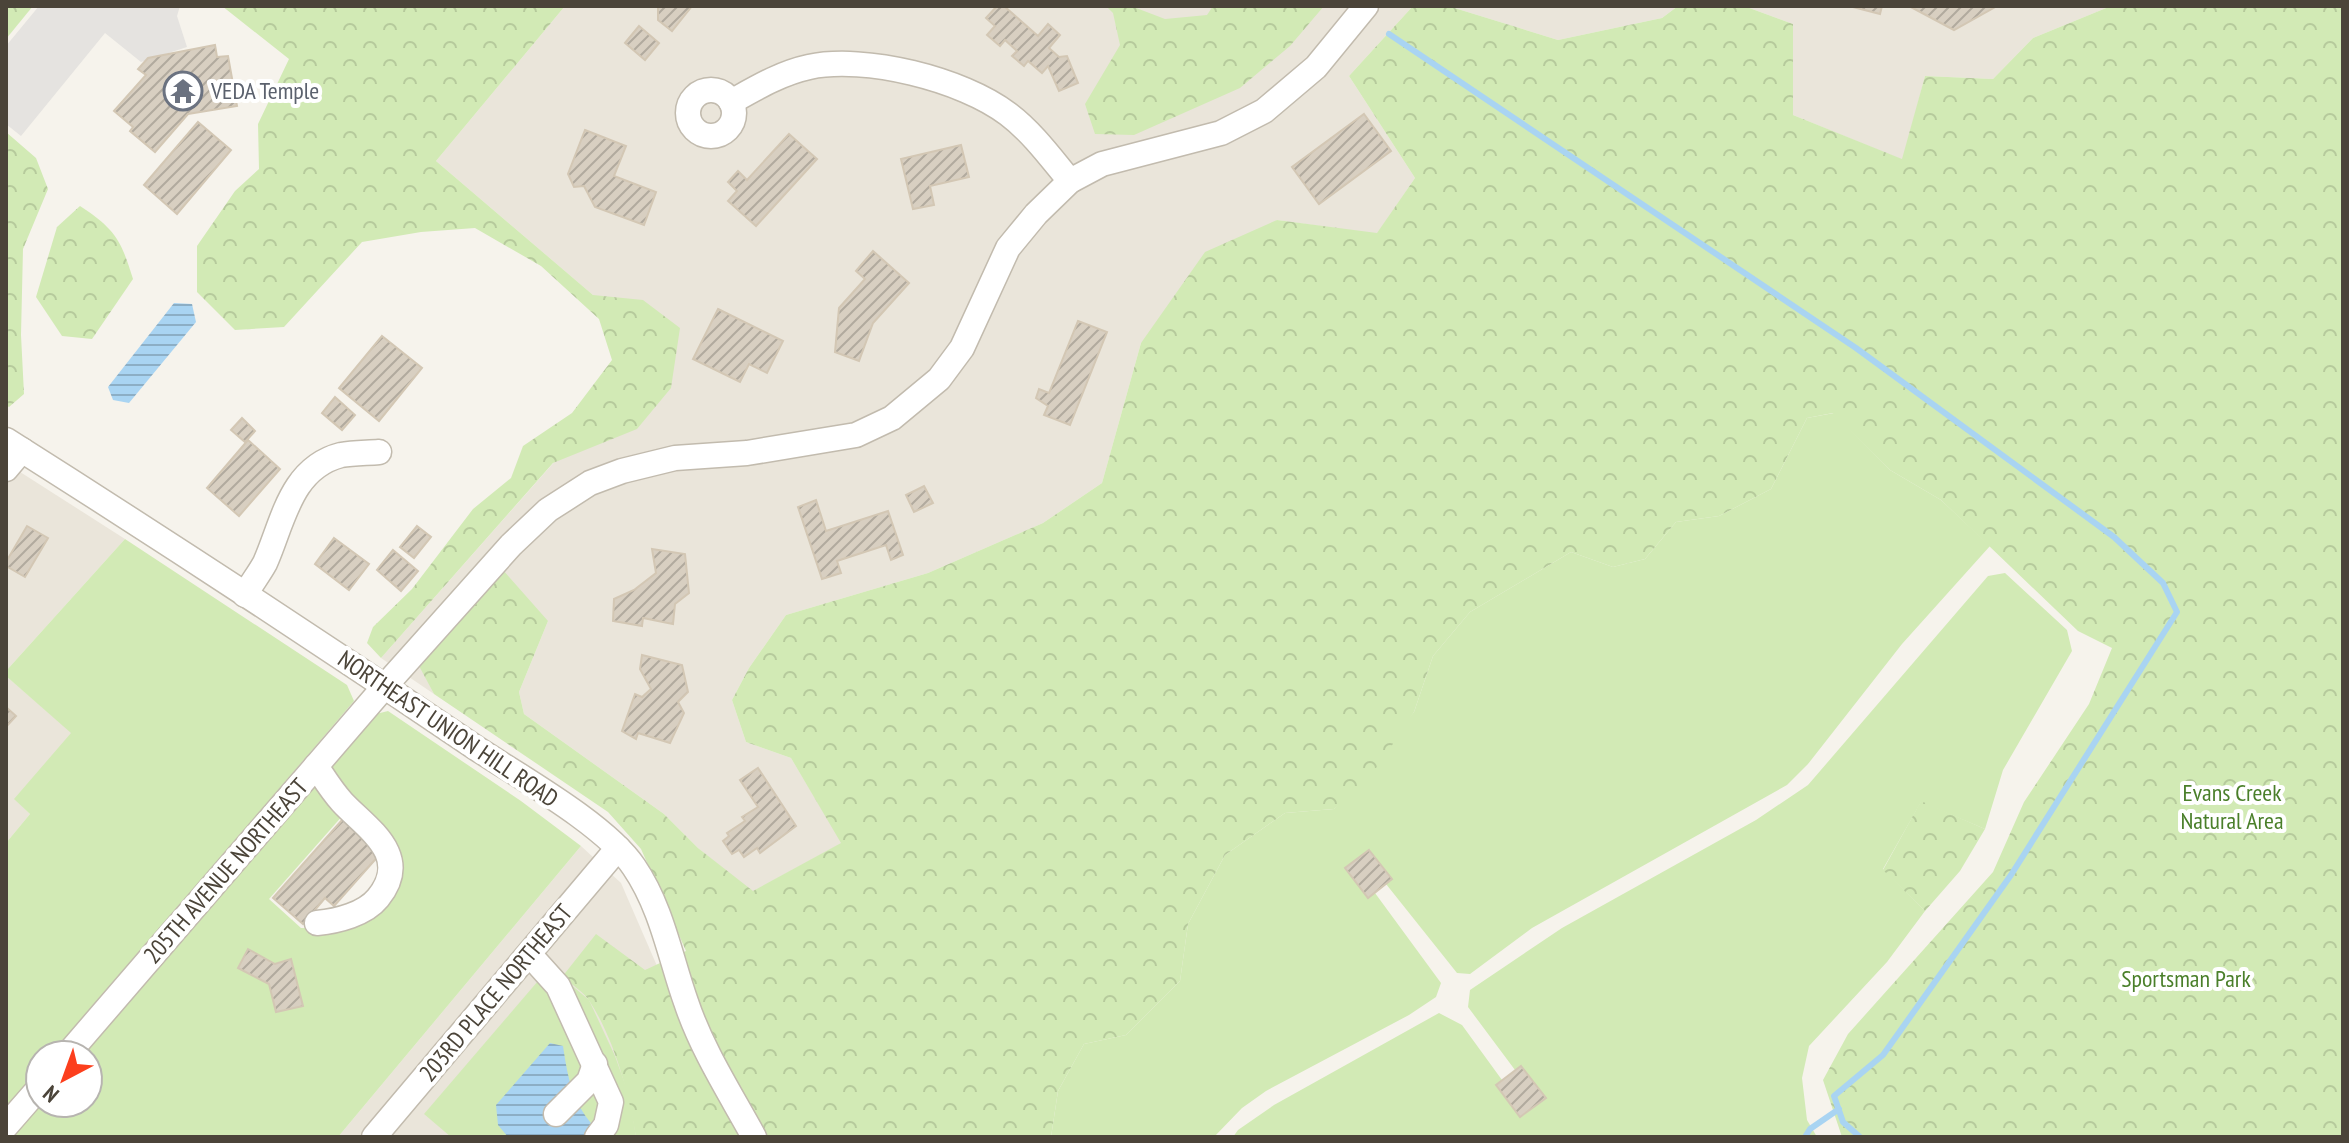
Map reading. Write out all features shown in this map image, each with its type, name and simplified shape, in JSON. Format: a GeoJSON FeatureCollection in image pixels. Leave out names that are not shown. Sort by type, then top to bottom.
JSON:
{"type":"FeatureCollection","features":[{"type":"Feature","properties":{"kind":"street","name":"205TH AVENUE NORTHEAST"},"geometry":{"type":"LineString","coordinates":[[81,1039],[385,686],[511,545],[548,510],[590,483],[622,471],[675,458],[747,453],[856,435],[892,418],[939,379],[962,348],[1008,248],[1036,214],[1070,181],[1102,164],[1221,133],[1264,111],[1316,67],[1366,6]]}},
{"type":"Feature","properties":{"kind":"street"},"geometry":{"type":"LineString","coordinates":[[731,102],[769,80],[811,66],[847,64],[905,70],[965,90],[1007,113],[1035,139],[1070,181]]}},
{"type":"Feature","properties":{"kind":"street"},"geometry":{"type":"LineString","coordinates":[[6,469],[14,445]]}},
{"type":"Feature","properties":{"kind":"street","name":"NORTHEAST UNION HILL ROAD"},"geometry":{"type":"LineString","coordinates":[[14,445],[385,686],[586,822],[618,848],[634,867],[655,905],[692,1018],[754,1137]]}},
{"type":"Feature","properties":{"kind":"street"},"geometry":{"type":"LineString","coordinates":[[245,595],[264,564],[282,513],[305,478],[324,462],[341,455],[379,452]]}},
{"type":"Feature","properties":{"kind":"street"},"geometry":{"type":"LineString","coordinates":[[316,766],[343,803],[377,834],[390,861],[383,892],[373,905],[343,919],[317,923]]}},
{"type":"Feature","properties":{"kind":"street","name":"203RD PLACE NORTHEAST"},"geometry":{"type":"LineString","coordinates":[[374,1137],[618,848]]}},
{"type":"Feature","properties":{"kind":"street"},"geometry":{"type":"LineString","coordinates":[[530,955],[558,986],[611,1102],[606,1125],[597,1137]]}},
{"type":"Feature","properties":{"kind":"street"},"geometry":{"type":"LineString","coordinates":[[556,1114],[589,1081],[595,1064]]}},
{"type":"Feature","properties":{"kind":"street"},"geometry":{"type":"LineString","coordinates":[[6,1126],[24,1105]]}},
{"type":"Feature","properties":{"kind":"shaded area"},"geometry":{"type":"Polygon","coordinates":[[[39,6],[180,6],[177,16],[187,47],[141,62],[105,33],[21,136],[6,124],[6,46],[39,6]]]}},
{"type":"Feature","properties":{"kind":"shaded area"},"geometry":{"type":"Polygon","coordinates":[[[565,6],[1413,6],[1349,76],[1415,178],[1377,234],[1277,220],[1141,343],[1102,483],[1043,523],[928,573],[786,615],[749,668],[732,700],[746,742],[791,758],[842,843],[752,892],[698,848],[664,814],[524,714],[519,692],[548,621],[419,663],[434,694],[381,658],[655,348],[436,161],[565,6]]]}},
{"type":"Feature","properties":{"kind":"shaded area"},"geometry":{"type":"Polygon","coordinates":[[[1448,6],[1678,6],[1662,18],[1558,40],[1448,6]]]}},
{"type":"Feature","properties":{"kind":"shaded area"},"geometry":{"type":"Polygon","coordinates":[[[1744,6],[2111,6],[2033,38],[1993,79],[1925,76],[1903,160],[1793,115],[1793,24],[1744,6]]]}},
{"type":"Feature","properties":{"kind":"shaded area"},"geometry":{"type":"Polygon","coordinates":[[[6,463],[125,539],[6,671],[6,463]]]}},
{"type":"Feature","properties":{"kind":"shaded area"},"geometry":{"type":"Polygon","coordinates":[[[6,676],[72,733],[15,799],[30,814],[6,843],[6,676]]]}},
{"type":"Feature","properties":{"kind":"shaded area"},"geometry":{"type":"Polygon","coordinates":[[[581,846],[621,883],[677,1012],[650,1137],[338,1137],[581,846]]]}},
{"type":"Feature","properties":{"kind":"green space"},"geometry":{"type":"Polygon","coordinates":[[[6,6],[33,6],[6,39],[6,6]]]}},
{"type":"Feature","properties":{"kind":"green space"},"geometry":{"type":"Polygon","coordinates":[[[222,6],[565,6],[436,161],[593,295],[643,300],[680,328],[671,388],[637,429],[553,463],[381,658],[367,643],[373,627],[412,589],[473,509],[511,478],[523,446],[572,413],[612,360],[599,319],[541,266],[475,228],[421,232],[362,242],[284,327],[235,330],[197,292],[197,246],[235,191],[259,169],[258,124],[289,59],[222,6]]]}},
{"type":"Feature","properties":{"kind":"green space"},"geometry":{"type":"Polygon","coordinates":[[[1106,6],[1131,6],[1165,19],[1207,15],[1213,6],[1324,6],[1290,46],[1240,88],[1134,135],[1095,134],[1085,104],[1120,45],[1113,13],[1106,6]]]}},
{"type":"Feature","properties":{"kind":"green space"},"geometry":{"type":"Polygon","coordinates":[[[1413,6],[1448,6],[1558,40],[1662,18],[1678,6],[1744,6],[1793,24],[1793,115],[1902,159],[1925,76],[1993,79],[2033,38],[2111,6],[2343,6],[2343,1137],[1842,1137],[1823,1080],[1848,1034],[1993,872],[2024,802],[2089,704],[2112,648],[2078,631],[1941,500],[1890,470],[1833,413],[1807,418],[1771,489],[1719,516],[1676,522],[1645,559],[1613,567],[1571,552],[1470,612],[1433,656],[1414,712],[1379,765],[1334,809],[1285,813],[1225,855],[1188,924],[1180,981],[1126,1035],[1084,1044],[1058,1091],[1051,1137],[636,1137],[625,1085],[599,1017],[587,998],[562,977],[596,934],[645,970],[686,951],[641,849],[608,812],[434,694],[418,664],[503,570],[548,621],[519,692],[524,714],[664,814],[698,848],[753,891],[841,843],[791,758],[746,742],[732,700],[749,668],[786,615],[928,573],[1043,523],[1102,483],[1141,343],[1205,252],[1277,220],[1377,233],[1415,178],[1349,76],[1413,6]]]}},
{"type":"Feature","properties":{"kind":"green space"},"geometry":{"type":"Polygon","coordinates":[[[6,132],[36,158],[48,189],[23,249],[21,335],[24,394],[9,407],[6,405],[6,132]]]}},
{"type":"Feature","properties":{"kind":"green space"},"geometry":{"type":"Polygon","coordinates":[[[80,206],[115,236],[133,279],[92,339],[62,336],[36,297],[57,227],[80,206]]]}},
{"type":"Feature","properties":{"kind":"green space"},"geometry":{"type":"Polygon","coordinates":[[[1834,413],[1890,470],[1941,500],[1990,546],[1902,644],[1808,764],[1787,785],[1532,928],[1470,974],[1457,973],[1386,884],[1392,879],[1368,850],[1346,868],[1368,897],[1375,893],[1441,983],[1436,997],[1409,1015],[1266,1091],[1242,1108],[1214,1137],[1051,1137],[1058,1091],[1084,1044],[1126,1035],[1180,981],[1188,924],[1225,855],[1285,813],[1334,809],[1414,712],[1433,656],[1470,612],[1571,552],[1613,567],[1645,559],[1676,522],[1719,516],[1771,489],[1807,418],[1834,413]]]}},
{"type":"Feature","properties":{"kind":"green space"},"geometry":{"type":"Polygon","coordinates":[[[125,539],[347,685],[354,701],[66,1039],[24,1039],[24,1088],[6,1109],[6,843],[30,814],[14,799],[71,733],[6,676],[6,671],[125,539]]]}},
{"type":"Feature","properties":{"kind":"green space"},"geometry":{"type":"Polygon","coordinates":[[[2005,573],[2067,630],[2072,651],[2003,770],[1985,829],[1921,802],[1883,869],[1925,911],[1887,962],[1809,1046],[1802,1078],[1807,1120],[1817,1137],[1233,1137],[1238,1130],[1274,1105],[1439,1013],[1462,1025],[1502,1080],[1496,1086],[1521,1117],[1546,1098],[1521,1066],[1515,1070],[1468,1007],[1470,990],[1562,928],[1756,820],[1808,785],[1988,576],[2005,573]]]}},
{"type":"Feature","properties":{"kind":"green space"},"geometry":{"type":"Polygon","coordinates":[[[388,711],[521,801],[581,846],[338,1137],[6,1137],[24,1119],[104,1119],[104,1039],[90,1039],[318,777],[344,814],[269,899],[301,928],[338,929],[393,885],[325,768],[372,715],[388,711]]]}},
{"type":"Feature","properties":{"kind":"green space"},"geometry":{"type":"Polygon","coordinates":[[[1921,801],[1985,829],[1960,871],[1925,911],[1883,870],[1921,801]]]}},
{"type":"Feature","properties":{"kind":"green space"},"geometry":{"type":"Polygon","coordinates":[[[550,967],[589,1000],[630,1098],[636,1137],[451,1137],[424,1114],[550,967]]]}},
{"type":"Feature","properties":{"kind":"water"},"geometry":{"type":"Polygon","coordinates":[[[174,303],[192,304],[196,322],[129,403],[113,400],[108,387],[174,303]]]}},
{"type":"Feature","properties":{"kind":"water"},"geometry":{"type":"Polygon","coordinates":[[[550,1043],[563,1046],[574,1096],[604,1137],[508,1137],[498,1125],[496,1105],[550,1043]]]}},
{"type":"Feature","properties":{"kind":"building"},"geometry":{"type":"Polygon","coordinates":[[[658,6],[692,6],[672,31],[658,20],[658,6]]]}},
{"type":"Feature","properties":{"kind":"building"},"geometry":{"type":"Polygon","coordinates":[[[997,6],[1004,6],[1038,36],[1048,24],[1060,35],[1049,48],[1059,57],[1067,56],[1078,83],[1059,91],[1048,66],[1042,73],[1028,61],[1024,66],[1012,56],[1017,51],[1005,40],[1000,46],[987,35],[995,26],[986,18],[997,6]]]}},
{"type":"Feature","properties":{"kind":"building"},"geometry":{"type":"Polygon","coordinates":[[[1849,6],[1882,6],[1880,14],[1849,6]]]}},
{"type":"Feature","properties":{"kind":"building"},"geometry":{"type":"Polygon","coordinates":[[[1909,6],[1997,6],[1954,30],[1909,6]]]}},
{"type":"Feature","properties":{"kind":"building"},"geometry":{"type":"Polygon","coordinates":[[[639,26],[659,43],[645,60],[625,43],[639,26]]]}},
{"type":"Feature","properties":{"kind":"building","name":"VEDA Temple"},"geometry":{"type":"Polygon","coordinates":[[[215,45],[217,57],[228,56],[237,106],[188,114],[155,152],[130,131],[133,127],[114,111],[146,75],[138,69],[148,58],[215,45]]]}},
{"type":"Feature","properties":{"kind":"building"},"geometry":{"type":"Polygon","coordinates":[[[1364,114],[1391,151],[1319,204],[1292,167],[1364,114]]]}},
{"type":"Feature","properties":{"kind":"building"},"geometry":{"type":"Polygon","coordinates":[[[198,122],[231,150],[177,214],[144,185],[198,122]]]}},
{"type":"Feature","properties":{"kind":"building"},"geometry":{"type":"Polygon","coordinates":[[[585,130],[626,146],[614,176],[656,192],[644,225],[595,207],[584,186],[574,187],[568,174],[585,130]]]}},
{"type":"Feature","properties":{"kind":"building"},"geometry":{"type":"Polygon","coordinates":[[[789,134],[817,159],[756,226],[728,201],[737,191],[728,182],[738,171],[747,180],[789,134]]]}},
{"type":"Feature","properties":{"kind":"building"},"geometry":{"type":"Polygon","coordinates":[[[961,145],[969,177],[930,186],[934,205],[913,209],[901,159],[961,145]]]}},
{"type":"Feature","properties":{"kind":"building"},"geometry":{"type":"Polygon","coordinates":[[[873,251],[909,283],[873,323],[859,361],[835,352],[839,308],[865,279],[856,271],[873,251]]]}},
{"type":"Feature","properties":{"kind":"building"},"geometry":{"type":"Polygon","coordinates":[[[718,309],[783,341],[767,373],[749,364],[740,382],[693,359],[718,309]]]}},
{"type":"Feature","properties":{"kind":"building"},"geometry":{"type":"Polygon","coordinates":[[[1078,321],[1107,332],[1070,425],[1044,415],[1048,406],[1036,398],[1039,389],[1049,393],[1078,321]]]}},
{"type":"Feature","properties":{"kind":"building"},"geometry":{"type":"Polygon","coordinates":[[[382,336],[422,368],[379,421],[339,388],[382,336]]]}},
{"type":"Feature","properties":{"kind":"building"},"geometry":{"type":"Polygon","coordinates":[[[335,397],[355,415],[342,430],[322,413],[335,397]]]}},
{"type":"Feature","properties":{"kind":"building"},"geometry":{"type":"Polygon","coordinates":[[[242,418],[255,431],[245,442],[231,430],[242,418]]]}},
{"type":"Feature","properties":{"kind":"building"},"geometry":{"type":"Polygon","coordinates":[[[248,440],[280,469],[239,516],[207,488],[248,440]]]}},
{"type":"Feature","properties":{"kind":"building"},"geometry":{"type":"Polygon","coordinates":[[[924,486],[933,503],[914,512],[906,495],[924,486]]]}},
{"type":"Feature","properties":{"kind":"building"},"geometry":{"type":"Polygon","coordinates":[[[816,500],[826,531],[888,511],[903,555],[891,560],[886,545],[837,561],[841,573],[822,579],[798,507],[816,500]]]}},
{"type":"Feature","properties":{"kind":"building"},"geometry":{"type":"Polygon","coordinates":[[[27,526],[48,538],[25,577],[6,566],[6,562],[27,526]]]}},
{"type":"Feature","properties":{"kind":"building"},"geometry":{"type":"Polygon","coordinates":[[[417,526],[431,537],[414,558],[400,547],[417,526]]]}},
{"type":"Feature","properties":{"kind":"building"},"geometry":{"type":"Polygon","coordinates":[[[334,538],[369,564],[349,590],[315,564],[334,538]]]}},
{"type":"Feature","properties":{"kind":"building"},"geometry":{"type":"Polygon","coordinates":[[[652,549],[685,554],[689,593],[675,604],[673,624],[643,618],[642,626],[613,621],[614,599],[634,590],[656,573],[652,549]]]}},
{"type":"Feature","properties":{"kind":"building"},"geometry":{"type":"Polygon","coordinates":[[[393,550],[418,571],[401,591],[377,570],[393,550]]]}},
{"type":"Feature","properties":{"kind":"building"},"geometry":{"type":"Polygon","coordinates":[[[642,655],[682,665],[688,692],[678,702],[684,713],[670,743],[638,733],[636,739],[622,731],[635,694],[642,697],[651,689],[640,669],[642,655]]]}},
{"type":"Feature","properties":{"kind":"building"},"geometry":{"type":"Polygon","coordinates":[[[6,707],[16,716],[6,727],[6,707]]]}},
{"type":"Feature","properties":{"kind":"building"},"geometry":{"type":"Polygon","coordinates":[[[758,768],[796,826],[760,853],[757,848],[744,857],[739,850],[732,854],[723,841],[729,836],[727,833],[745,821],[742,817],[758,807],[740,780],[758,768]]]}},
{"type":"Feature","properties":{"kind":"building"},"geometry":{"type":"Polygon","coordinates":[[[343,819],[381,853],[334,906],[325,898],[303,924],[273,898],[343,819]]]}},
{"type":"Feature","properties":{"kind":"building"},"geometry":{"type":"Polygon","coordinates":[[[1369,850],[1392,879],[1368,898],[1345,868],[1369,850]]]}},
{"type":"Feature","properties":{"kind":"building"},"geometry":{"type":"Polygon","coordinates":[[[248,949],[275,964],[291,959],[303,1006],[276,1012],[269,984],[238,968],[248,949]]]}},
{"type":"Feature","properties":{"kind":"building"},"geometry":{"type":"Polygon","coordinates":[[[1521,1066],[1546,1098],[1520,1117],[1496,1085],[1521,1066]]]}},
{"type":"Feature","properties":{"kind":"waterway"},"geometry":{"type":"LineString","coordinates":[[1389,34],[1856,348],[2114,537],[2163,583],[2177,612],[2011,875],[1883,1055],[1834,1096],[1843,1122],[1860,1137]]}},
{"type":"Feature","properties":{"kind":"waterway"},"geometry":{"type":"LineString","coordinates":[[1805,1137],[1810,1129],[1839,1109]]}},
{"type":"Feature","properties":{"kind":"place","name":"VEDA Temple"},"geometry":{"type":"Point","coordinates":[183,91]}},
{"type":"Feature","properties":{"kind":"park label","name":"Evans Creek Natural Area"},"geometry":{"type":"Point","coordinates":[2232,807]}},
{"type":"Feature","properties":{"kind":"park label","name":"Sportsman Park"},"geometry":{"type":"Point","coordinates":[2186,979]}}]}
